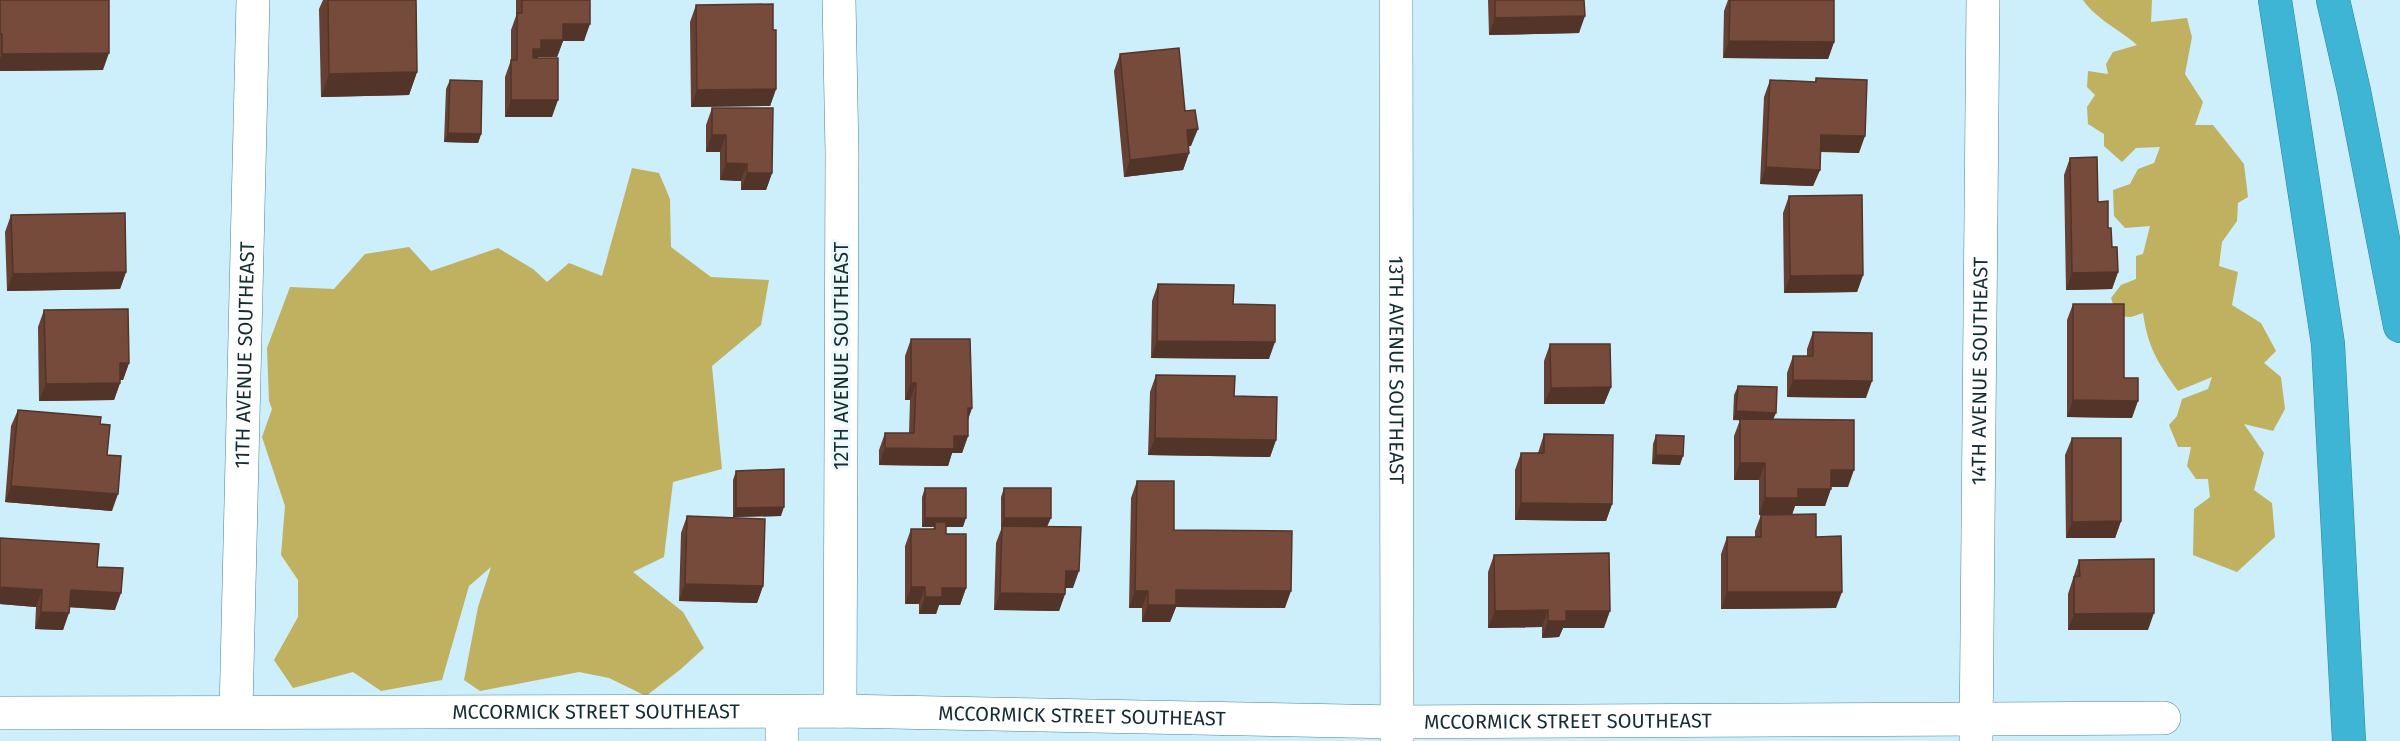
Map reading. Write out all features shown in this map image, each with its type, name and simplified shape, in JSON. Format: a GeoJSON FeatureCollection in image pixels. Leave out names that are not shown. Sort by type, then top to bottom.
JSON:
{"type":"FeatureCollection","features":[{"type":"Feature","properties":{"kind":"highway"},"geometry":{"type":"LineString","coordinates":[[2276,0],[2328,344],[2349,741]]}},
{"type":"Feature","properties":{"kind":"highway"},"geometry":{"type":"LineString","coordinates":[[2333,0],[2354,91],[2400,326]]}},
{"type":"Feature","properties":{"kind":"street","name":"11TH AVENUE SOUTHEAST"},"geometry":{"type":"LineString","coordinates":[[236,711],[253,0]]}},
{"type":"Feature","properties":{"kind":"street","name":"12TH AVENUE SOUTHEAST"},"geometry":{"type":"LineString","coordinates":[[839,0],[842,153],[840,711]]}},
{"type":"Feature","properties":{"kind":"street","name":"13TH AVENUE SOUTHEAST"},"geometry":{"type":"LineString","coordinates":[[1396,0],[1397,732]]}},
{"type":"Feature","properties":{"kind":"street","name":"14TH AVENUE SOUTHEAST"},"geometry":{"type":"LineString","coordinates":[[1976,730],[1983,0]]}},
{"type":"Feature","properties":{"kind":"street","name":"MCCORMICK STREET SOUTHEAST"},"geometry":{"type":"LineString","coordinates":[[0,712],[236,711],[782,726],[840,711],[1397,732],[1976,730],[2164,718]]}},
{"type":"Feature","properties":{"kind":"shaded area"},"geometry":{"type":"Polygon","coordinates":[[[2083,0],[2152,0],[2151,22],[2187,18],[2192,37],[2185,74],[2203,102],[2195,125],[2213,125],[2244,164],[2248,197],[2238,203],[2237,221],[2222,242],[2219,266],[2238,272],[2232,305],[2261,323],[2276,351],[2264,363],[2281,377],[2285,409],[2273,431],[2244,424],[2264,453],[2254,490],[2272,503],[2275,537],[2237,572],[2193,555],[2194,509],[2210,497],[2208,479],[2196,479],[2187,466],[2191,447],[2178,447],[2169,425],[2177,416],[2182,399],[2208,389],[2212,377],[2178,391],[2155,355],[2143,313],[2131,317],[2117,316],[2111,298],[2121,285],[2136,279],[2136,256],[2143,254],[2150,226],[2125,228],[2114,216],[2113,190],[2130,184],[2138,169],[2154,163],[2160,147],[2136,148],[2122,162],[2104,146],[2104,134],[2088,124],[2087,107],[2095,95],[2087,87],[2088,71],[2108,74],[2106,64],[2113,52],[2137,45],[2101,19],[2083,0]]]}},
{"type":"Feature","properties":{"kind":"shaded area"},"geometry":{"type":"Polygon","coordinates":[[[632,168],[659,173],[670,199],[671,247],[711,277],[769,280],[761,325],[712,366],[722,469],[673,482],[664,557],[633,572],[683,612],[704,648],[646,696],[609,678],[579,672],[480,691],[464,680],[478,607],[491,567],[469,586],[442,680],[381,691],[353,672],[293,688],[274,660],[298,617],[298,580],[281,555],[285,506],[262,437],[272,409],[269,401],[267,348],[290,287],[334,289],[365,254],[409,247],[431,271],[498,248],[533,269],[547,282],[569,263],[602,276],[632,168]]]}},
{"type":"Feature","properties":{"kind":"building"},"geometry":{"type":"Polygon","coordinates":[[[0,0],[109,0],[109,53],[2,54],[0,0]]]}},
{"type":"Feature","properties":{"kind":"building"},"geometry":{"type":"Polygon","coordinates":[[[328,0],[416,0],[417,72],[329,74],[328,0]]]}},
{"type":"Feature","properties":{"kind":"building"},"geometry":{"type":"Polygon","coordinates":[[[522,0],[590,0],[590,24],[563,24],[563,40],[541,40],[541,49],[533,49],[533,58],[558,58],[558,100],[511,100],[511,60],[517,60],[517,13],[522,13],[522,0]]]}},
{"type":"Feature","properties":{"kind":"building"},"geometry":{"type":"Polygon","coordinates":[[[1495,0],[1584,0],[1585,16],[1495,18],[1495,0]]]}},
{"type":"Feature","properties":{"kind":"building"},"geometry":{"type":"Polygon","coordinates":[[[1730,0],[1834,0],[1834,42],[1729,41],[1730,0]]]}},
{"type":"Feature","properties":{"kind":"building"},"geometry":{"type":"Polygon","coordinates":[[[773,4],[773,30],[776,30],[776,89],[697,90],[696,5],[773,4]]]}},
{"type":"Feature","properties":{"kind":"building"},"geometry":{"type":"Polygon","coordinates":[[[1179,48],[1185,111],[1195,110],[1198,129],[1187,130],[1189,153],[1130,160],[1120,54],[1179,48]]]}},
{"type":"Feature","properties":{"kind":"building"},"geometry":{"type":"Polygon","coordinates":[[[1816,78],[1867,80],[1865,136],[1821,135],[1820,170],[1766,167],[1770,80],[1816,82],[1816,78]]]}},
{"type":"Feature","properties":{"kind":"building"},"geometry":{"type":"Polygon","coordinates":[[[450,80],[482,81],[481,134],[448,133],[450,80]]]}},
{"type":"Feature","properties":{"kind":"building"},"geometry":{"type":"Polygon","coordinates":[[[712,108],[773,108],[772,173],[747,173],[747,164],[726,163],[726,135],[712,135],[712,108]]]}},
{"type":"Feature","properties":{"kind":"building"},"geometry":{"type":"Polygon","coordinates":[[[2097,157],[2098,202],[2108,201],[2108,228],[2111,228],[2112,247],[2117,247],[2118,272],[2072,273],[2070,158],[2097,157]]]}},
{"type":"Feature","properties":{"kind":"building"},"geometry":{"type":"Polygon","coordinates":[[[1862,195],[1863,275],[1790,276],[1789,196],[1862,195]]]}},
{"type":"Feature","properties":{"kind":"building"},"geometry":{"type":"Polygon","coordinates":[[[125,213],[126,272],[13,274],[11,215],[125,213]]]}},
{"type":"Feature","properties":{"kind":"building"},"geometry":{"type":"Polygon","coordinates":[[[1158,284],[1234,285],[1233,304],[1275,305],[1275,342],[1157,341],[1158,284]]]}},
{"type":"Feature","properties":{"kind":"building"},"geometry":{"type":"Polygon","coordinates":[[[2073,304],[2124,304],[2124,378],[2138,378],[2138,401],[2073,400],[2073,304]]]}},
{"type":"Feature","properties":{"kind":"building"},"geometry":{"type":"Polygon","coordinates":[[[128,309],[129,363],[120,363],[120,383],[46,384],[44,310],[128,309]]]}},
{"type":"Feature","properties":{"kind":"building"},"geometry":{"type":"Polygon","coordinates":[[[1813,332],[1872,333],[1872,381],[1793,380],[1793,356],[1813,356],[1813,332]]]}},
{"type":"Feature","properties":{"kind":"building"},"geometry":{"type":"Polygon","coordinates":[[[911,339],[970,339],[972,408],[968,408],[968,436],[954,436],[954,449],[885,448],[885,433],[914,433],[916,383],[911,383],[911,339]]]}},
{"type":"Feature","properties":{"kind":"building"},"geometry":{"type":"Polygon","coordinates":[[[1550,344],[1610,344],[1611,387],[1551,388],[1550,344]]]}},
{"type":"Feature","properties":{"kind":"building"},"geometry":{"type":"Polygon","coordinates":[[[1156,375],[1235,376],[1234,396],[1277,397],[1276,440],[1155,438],[1156,375]]]}},
{"type":"Feature","properties":{"kind":"building"},"geometry":{"type":"Polygon","coordinates":[[[1738,386],[1777,387],[1776,413],[1736,411],[1738,386]]]}},
{"type":"Feature","properties":{"kind":"building"},"geometry":{"type":"Polygon","coordinates":[[[18,410],[101,417],[100,424],[110,425],[107,455],[121,456],[118,494],[11,486],[18,410]]]}},
{"type":"Feature","properties":{"kind":"building"},"geometry":{"type":"Polygon","coordinates":[[[1740,419],[1854,420],[1854,470],[1831,470],[1831,489],[1798,489],[1798,498],[1765,498],[1765,463],[1740,463],[1740,419]]]}},
{"type":"Feature","properties":{"kind":"building"},"geometry":{"type":"Polygon","coordinates":[[[1544,434],[1613,435],[1612,504],[1521,503],[1521,453],[1544,453],[1544,434]]]}},
{"type":"Feature","properties":{"kind":"building"},"geometry":{"type":"Polygon","coordinates":[[[1656,435],[1684,436],[1683,456],[1656,455],[1656,435]]]}},
{"type":"Feature","properties":{"kind":"building"},"geometry":{"type":"Polygon","coordinates":[[[2072,438],[2121,438],[2121,521],[2072,522],[2072,438]]]}},
{"type":"Feature","properties":{"kind":"building"},"geometry":{"type":"Polygon","coordinates":[[[784,469],[784,507],[736,508],[736,471],[784,469]]]}},
{"type":"Feature","properties":{"kind":"building"},"geometry":{"type":"Polygon","coordinates":[[[1137,481],[1174,481],[1174,530],[1292,531],[1291,591],[1176,590],[1176,605],[1148,605],[1148,591],[1135,591],[1137,481]]]}},
{"type":"Feature","properties":{"kind":"building"},"geometry":{"type":"Polygon","coordinates":[[[925,488],[966,488],[966,518],[925,518],[925,488]]]}},
{"type":"Feature","properties":{"kind":"building"},"geometry":{"type":"Polygon","coordinates":[[[1004,488],[1051,488],[1051,518],[1004,518],[1004,488]]]}},
{"type":"Feature","properties":{"kind":"building"},"geometry":{"type":"Polygon","coordinates":[[[1816,514],[1816,537],[1841,536],[1842,592],[1727,592],[1727,537],[1761,537],[1761,515],[1816,514]]]}},
{"type":"Feature","properties":{"kind":"building"},"geometry":{"type":"Polygon","coordinates":[[[687,516],[765,519],[763,586],[685,584],[687,516]]]}},
{"type":"Feature","properties":{"kind":"building"},"geometry":{"type":"Polygon","coordinates":[[[935,522],[946,522],[946,534],[966,534],[966,588],[942,588],[942,597],[925,597],[925,587],[911,587],[911,529],[935,529],[935,522]]]}},
{"type":"Feature","properties":{"kind":"building"},"geometry":{"type":"Polygon","coordinates":[[[1002,526],[1081,527],[1079,571],[1066,571],[1065,594],[1000,593],[1002,526]]]}},
{"type":"Feature","properties":{"kind":"building"},"geometry":{"type":"Polygon","coordinates":[[[0,538],[99,544],[97,567],[123,568],[121,593],[71,590],[69,613],[41,612],[42,590],[0,587],[0,538]]]}},
{"type":"Feature","properties":{"kind":"building"},"geometry":{"type":"Polygon","coordinates":[[[1609,553],[1610,611],[1566,611],[1566,621],[1548,621],[1548,610],[1495,611],[1494,555],[1609,553]]]}},
{"type":"Feature","properties":{"kind":"building"},"geometry":{"type":"Polygon","coordinates":[[[2154,559],[2154,613],[2074,614],[2074,577],[2080,576],[2079,560],[2154,559]]]}}]}
